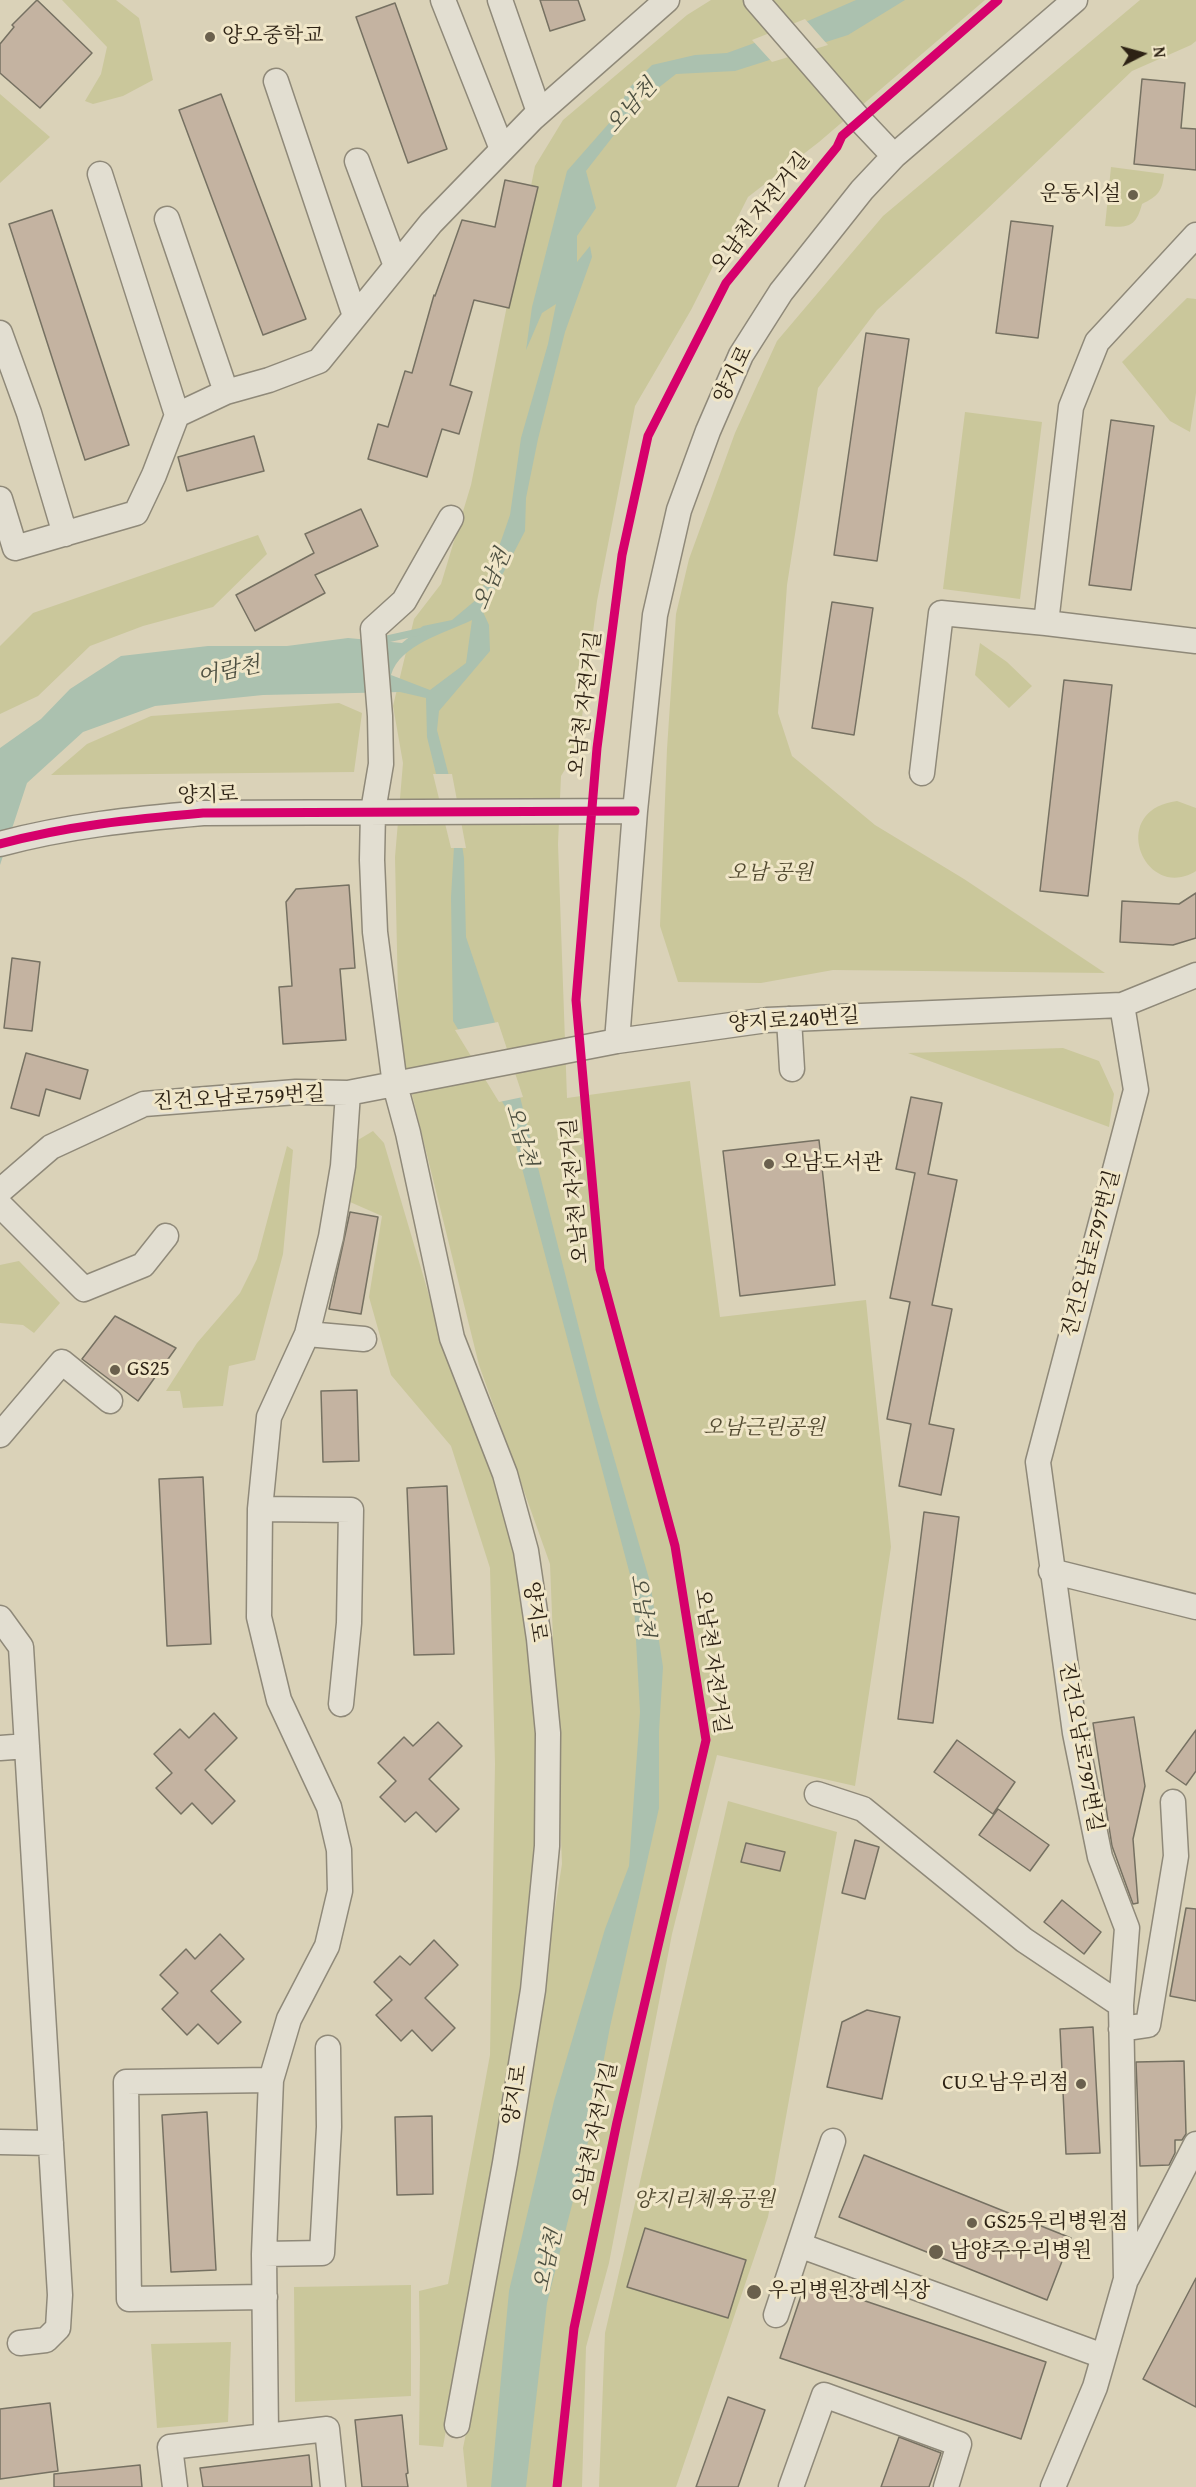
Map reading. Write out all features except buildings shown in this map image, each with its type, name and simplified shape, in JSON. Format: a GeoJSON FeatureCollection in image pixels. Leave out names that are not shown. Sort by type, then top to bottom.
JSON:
{"type":"FeatureCollection","features":[{"type":"Feature","properties":{"kind":"street"},"geometry":{"type":"LineString","coordinates":[[443,0],[502,149]]}},
{"type":"Feature","properties":{"kind":"street"},"geometry":{"type":"LineString","coordinates":[[500,0],[539,112]]}},
{"type":"Feature","properties":{"kind":"street"},"geometry":{"type":"LineString","coordinates":[[177,415],[226,392],[270,380],[319,362],[431,223],[502,149],[539,112],[667,0]]}},
{"type":"Feature","properties":{"kind":"street"},"geometry":{"type":"LineString","coordinates":[[756,0],[894,156]]}},
{"type":"Feature","properties":{"kind":"street","name":"양지로"},"geometry":{"type":"LineString","coordinates":[[635,811],[655,615],[679,510],[708,431],[741,355],[781,292],[862,190],[894,156],[1075,0]]}},
{"type":"Feature","properties":{"kind":"street"},"geometry":{"type":"LineString","coordinates":[[276,81],[355,316]]}},
{"type":"Feature","properties":{"kind":"street"},"geometry":{"type":"LineString","coordinates":[[357,161],[396,266]]}},
{"type":"Feature","properties":{"kind":"street"},"geometry":{"type":"LineString","coordinates":[[0,499],[15,548],[136,513],[154,475],[177,415],[100,174]]}},
{"type":"Feature","properties":{"kind":"street"},"geometry":{"type":"LineString","coordinates":[[167,219],[226,392]]}},
{"type":"Feature","properties":{"kind":"street"},"geometry":{"type":"LineString","coordinates":[[1046,623],[1071,407],[1097,342],[1196,235]]}},
{"type":"Feature","properties":{"kind":"street"},"geometry":{"type":"LineString","coordinates":[[0,333],[29,413],[65,534]]}},
{"type":"Feature","properties":{"kind":"street","name":"양지로"},"geometry":{"type":"LineString","coordinates":[[451,518],[404,601],[373,629],[380,716],[381,764],[373,811],[372,860],[375,932],[394,1085],[408,1133],[452,1338],[504,1474],[526,1551],[548,1734],[547,1846],[533,1990],[505,2163],[457,2425]]}},
{"type":"Feature","properties":{"kind":"street"},"geometry":{"type":"LineString","coordinates":[[922,773],[941,613],[1196,641]]}},
{"type":"Feature","properties":{"kind":"street"},"geometry":{"type":"LineString","coordinates":[[373,811],[635,811],[617,1041]]}},
{"type":"Feature","properties":{"kind":"street","name":"양지로"},"geometry":{"type":"LineString","coordinates":[[0,844],[45,832],[203,813],[373,811]]}},
{"type":"Feature","properties":{"kind":"street","name":"양지로240번길"},"geometry":{"type":"LineString","coordinates":[[617,1041],[789,1019],[1122,1005],[1196,975]]}},
{"type":"Feature","properties":{"kind":"street","name":"진건오남로797번길"},"geometry":{"type":"LineString","coordinates":[[1053,2487],[1095,2387],[1126,2279],[1121,2017],[1127,1928],[1100,1857],[1075,1733],[1051,1571],[1038,1462],[1136,1090],[1122,1005]]}},
{"type":"Feature","properties":{"kind":"street"},"geometry":{"type":"LineString","coordinates":[[789,1019],[792,1069]]}},
{"type":"Feature","properties":{"kind":"street","name":"진건오남로759번길"},"geometry":{"type":"LineString","coordinates":[[0,1191],[51,1147],[144,1104],[296,1092],[348,1094],[617,1041]]}},
{"type":"Feature","properties":{"kind":"street"},"geometry":{"type":"LineString","coordinates":[[266,2434],[264,2254],[271,2080],[289,2019],[327,1946],[340,1891],[339,1850],[328,1807],[279,1701],[259,1617],[260,1509],[268,1417],[307,1334],[331,1237],[342,1166],[348,1094]]}},
{"type":"Feature","properties":{"kind":"street"},"geometry":{"type":"LineString","coordinates":[[0,1205],[84,1289],[143,1265],[166,1236]]}},
{"type":"Feature","properties":{"kind":"street"},"geometry":{"type":"LineString","coordinates":[[307,1334],[364,1339]]}},
{"type":"Feature","properties":{"kind":"street"},"geometry":{"type":"LineString","coordinates":[[0,1435],[62,1362],[110,1401]]}},
{"type":"Feature","properties":{"kind":"street"},"geometry":{"type":"LineString","coordinates":[[260,1509],[351,1509],[349,1623],[341,1704]]}},
{"type":"Feature","properties":{"kind":"street"},"geometry":{"type":"LineString","coordinates":[[1051,1571],[1196,1607]]}},
{"type":"Feature","properties":{"kind":"street"},"geometry":{"type":"LineString","coordinates":[[0,1618],[21,1647],[60,2295],[58,2328],[46,2340],[20,2343]]}},
{"type":"Feature","properties":{"kind":"street"},"geometry":{"type":"LineString","coordinates":[[0,1748],[27,1746]]}},
{"type":"Feature","properties":{"kind":"street"},"geometry":{"type":"LineString","coordinates":[[817,1794],[863,1809],[1121,2017],[1148,2025],[1186,1857],[1173,1802]]}},
{"type":"Feature","properties":{"kind":"street"},"geometry":{"type":"LineString","coordinates":[[264,2254],[322,2253],[329,2127],[328,2048]]}},
{"type":"Feature","properties":{"kind":"street"},"geometry":{"type":"LineString","coordinates":[[265,2297],[129,2299],[126,2082],[271,2080]]}},
{"type":"Feature","properties":{"kind":"street"},"geometry":{"type":"LineString","coordinates":[[776,2315],[833,2141]]}},
{"type":"Feature","properties":{"kind":"street"},"geometry":{"type":"LineString","coordinates":[[0,2142],[51,2143]]}},
{"type":"Feature","properties":{"kind":"street"},"geometry":{"type":"LineString","coordinates":[[1126,2279],[1196,2144]]}},
{"type":"Feature","properties":{"kind":"street"},"geometry":{"type":"LineString","coordinates":[[799,2245],[1104,2356]]}},
{"type":"Feature","properties":{"kind":"street"},"geometry":{"type":"LineString","coordinates":[[791,2487],[824,2395],[959,2444],[946,2487]]}},
{"type":"Feature","properties":{"kind":"street"},"geometry":{"type":"LineString","coordinates":[[175,2487],[170,2447],[266,2434],[327,2429],[333,2487]]}},
{"type":"Feature","properties":{"kind":"green space"},"geometry":{"type":"Polygon","coordinates":[[[62,0],[116,0],[139,18],[153,80],[123,96],[93,104],[85,101],[101,74],[107,47],[62,0]]]}},
{"type":"Feature","properties":{"kind":"green space","name":"오남근린공원"},"geometry":{"type":"Polygon","coordinates":[[[711,0],[985,0],[819,142],[748,197],[691,310],[635,406],[597,601],[578,748],[561,776],[558,844],[567,1098],[690,1081],[720,1317],[866,1300],[891,1547],[855,1786],[717,1755],[672,1934],[609,2263],[586,2347],[582,2487],[467,2487],[463,2448],[495,2289],[562,1864],[550,1564],[479,1365],[399,1042],[395,857],[403,763],[393,706],[414,619],[441,584],[471,485],[535,166],[563,120],[687,15],[711,0]]]}},
{"type":"Feature","properties":{"kind":"green space","name":"오남 공원"},"geometry":{"type":"Polygon","coordinates":[[[1140,0],[1196,0],[1196,41],[1132,71],[877,310],[818,388],[787,585],[778,713],[792,756],[875,825],[964,879],[1105,973],[833,970],[761,983],[678,982],[660,926],[667,749],[676,614],[689,559],[735,433],[777,341],[883,216],[1140,0]]]}},
{"type":"Feature","properties":{"kind":"green space"},"geometry":{"type":"Polygon","coordinates":[[[0,94],[50,137],[0,183],[0,94]]]}},
{"type":"Feature","properties":{"kind":"green space","name":"운동시설"},"geometry":{"type":"Polygon","coordinates":[[[1111,167],[1164,174],[1158,193],[1142,204],[1137,218],[1130,225],[1105,226],[1111,167]]]}},
{"type":"Feature","properties":{"kind":"green space"},"geometry":{"type":"Polygon","coordinates":[[[1187,298],[1196,299],[1196,393],[1190,432],[1170,421],[1122,362],[1187,298]]]}},
{"type":"Feature","properties":{"kind":"green space"},"geometry":{"type":"Polygon","coordinates":[[[965,412],[1042,422],[1020,599],[943,589],[965,412]]]}},
{"type":"Feature","properties":{"kind":"green space"},"geometry":{"type":"Polygon","coordinates":[[[258,535],[267,554],[213,607],[143,626],[90,646],[38,696],[0,714],[0,646],[33,613],[258,535]]]}},
{"type":"Feature","properties":{"kind":"green space"},"geometry":{"type":"Polygon","coordinates":[[[980,643],[1007,662],[1032,686],[1009,708],[975,675],[980,643]]]}},
{"type":"Feature","properties":{"kind":"green space"},"geometry":{"type":"Polygon","coordinates":[[[339,703],[362,713],[354,772],[51,775],[87,744],[151,716],[339,703]]]}},
{"type":"Feature","properties":{"kind":"green space"},"geometry":{"type":"Polygon","coordinates":[[[1177,801],[1196,808],[1196,871],[1178,878],[1162,875],[1149,865],[1141,851],[1138,836],[1143,820],[1155,808],[1177,801]]]}},
{"type":"Feature","properties":{"kind":"green space"},"geometry":{"type":"Polygon","coordinates":[[[1063,1048],[1099,1061],[1114,1094],[1109,1127],[908,1053],[1063,1048]]]}},
{"type":"Feature","properties":{"kind":"green space"},"geometry":{"type":"Polygon","coordinates":[[[373,1131],[384,1143],[454,1380],[486,1455],[516,1553],[532,1653],[539,1742],[535,1877],[516,2026],[443,2447],[419,2445],[419,2291],[448,2284],[490,2055],[495,1764],[490,1568],[451,1446],[391,1375],[369,1297],[382,1216],[350,1202],[358,1140],[373,1131]]]}},
{"type":"Feature","properties":{"kind":"green space"},"geometry":{"type":"Polygon","coordinates":[[[287,1146],[293,1150],[283,1254],[255,1360],[229,1366],[223,1406],[183,1408],[180,1391],[166,1391],[197,1343],[240,1293],[257,1259],[287,1146]]]}},
{"type":"Feature","properties":{"kind":"green space"},"geometry":{"type":"Polygon","coordinates":[[[19,1261],[60,1303],[34,1333],[23,1325],[0,1323],[0,1265],[19,1261]]]}},
{"type":"Feature","properties":{"kind":"green space","name":"양지리체육공원"},"geometry":{"type":"Polygon","coordinates":[[[728,1801],[837,1832],[768,2217],[676,2487],[599,2487],[605,2333],[728,1801]]]}},
{"type":"Feature","properties":{"kind":"green space"},"geometry":{"type":"Polygon","coordinates":[[[411,2285],[411,2396],[295,2402],[294,2287],[411,2285]]]}},
{"type":"Feature","properties":{"kind":"green space"},"geometry":{"type":"Polygon","coordinates":[[[231,2342],[228,2422],[157,2428],[151,2344],[231,2342]]]}},
{"type":"Feature","properties":{"kind":"water","name":"오남천"},"geometry":{"type":"Polygon","coordinates":[[[856,0],[905,0],[848,35],[735,71],[676,74],[639,103],[586,171],[596,208],[577,236],[577,262],[590,246],[592,257],[565,332],[538,439],[526,498],[525,531],[483,612],[489,625],[490,651],[439,711],[437,730],[455,799],[464,858],[466,937],[520,1097],[597,1399],[650,1582],[663,1667],[659,1731],[659,1808],[610,2027],[588,2142],[547,2303],[526,2487],[491,2487],[509,2291],[554,2101],[605,1929],[629,1866],[640,1712],[633,1586],[506,1108],[453,1021],[451,897],[454,847],[427,737],[426,698],[400,692],[263,695],[155,706],[83,732],[27,783],[0,865],[0,748],[41,719],[70,689],[121,656],[208,646],[287,646],[348,638],[402,643],[423,626],[452,620],[477,599],[492,567],[510,515],[521,438],[548,344],[556,304],[542,313],[526,350],[532,307],[567,171],[618,113],[627,90],[652,65],[695,55],[727,53],[771,37],[856,0]],[[472,620],[414,647],[396,664],[391,675],[430,690],[466,663],[472,620]]]}},
{"type":"Feature","properties":{"kind":"pier"},"geometry":{"type":"Polygon","coordinates":[[[805,19],[828,45],[772,62],[752,40],[805,19]]]}},
{"type":"Feature","properties":{"kind":"pier"},"geometry":{"type":"Polygon","coordinates":[[[433,774],[452,774],[466,848],[451,848],[433,774]]]}},
{"type":"Feature","properties":{"kind":"pier"},"geometry":{"type":"Polygon","coordinates":[[[498,1022],[523,1097],[499,1102],[455,1030],[498,1022]]]}},
{"type":"Feature","properties":{"kind":"waterway","name":"어람천"},"geometry":{"type":"LineString","coordinates":[[378,641],[423,631]]}},
{"type":"Feature","properties":{"kind":"cycle path","name":"오남천 자전거길"},"geometry":{"type":"LineString","coordinates":[[557,2487],[574,2328],[617,2122],[706,1740],[675,1546],[600,1269],[576,1000],[597,748],[622,555],[648,436],[726,283],[837,147],[842,136],[998,0]]}},
{"type":"Feature","properties":{"kind":"cycle path"},"geometry":{"type":"LineString","coordinates":[[0,844],[75,828],[203,813],[635,811]]}},
{"type":"Feature","properties":{"kind":"place","name":"양오중학교"},"geometry":{"type":"Point","coordinates":[210,37]}},
{"type":"Feature","properties":{"kind":"place","name":"운동시설"},"geometry":{"type":"Point","coordinates":[1133,195]}},
{"type":"Feature","properties":{"kind":"place","name":"오남도서관"},"geometry":{"type":"Point","coordinates":[769,1164]}},
{"type":"Feature","properties":{"kind":"place","name":"GS25"},"geometry":{"type":"Point","coordinates":[115,1370]}},
{"type":"Feature","properties":{"kind":"place","name":"CU오남우리점"},"geometry":{"type":"Point","coordinates":[1081,2084]}},
{"type":"Feature","properties":{"kind":"place","name":"GS25우리병원점"},"geometry":{"type":"Point","coordinates":[972,2223]}},
{"type":"Feature","properties":{"kind":"place","name":"남양주우리병원"},"geometry":{"type":"Point","coordinates":[936,2252]}},
{"type":"Feature","properties":{"kind":"place","name":"우리병원장례식장"},"geometry":{"type":"Point","coordinates":[754,2292]}}]}
